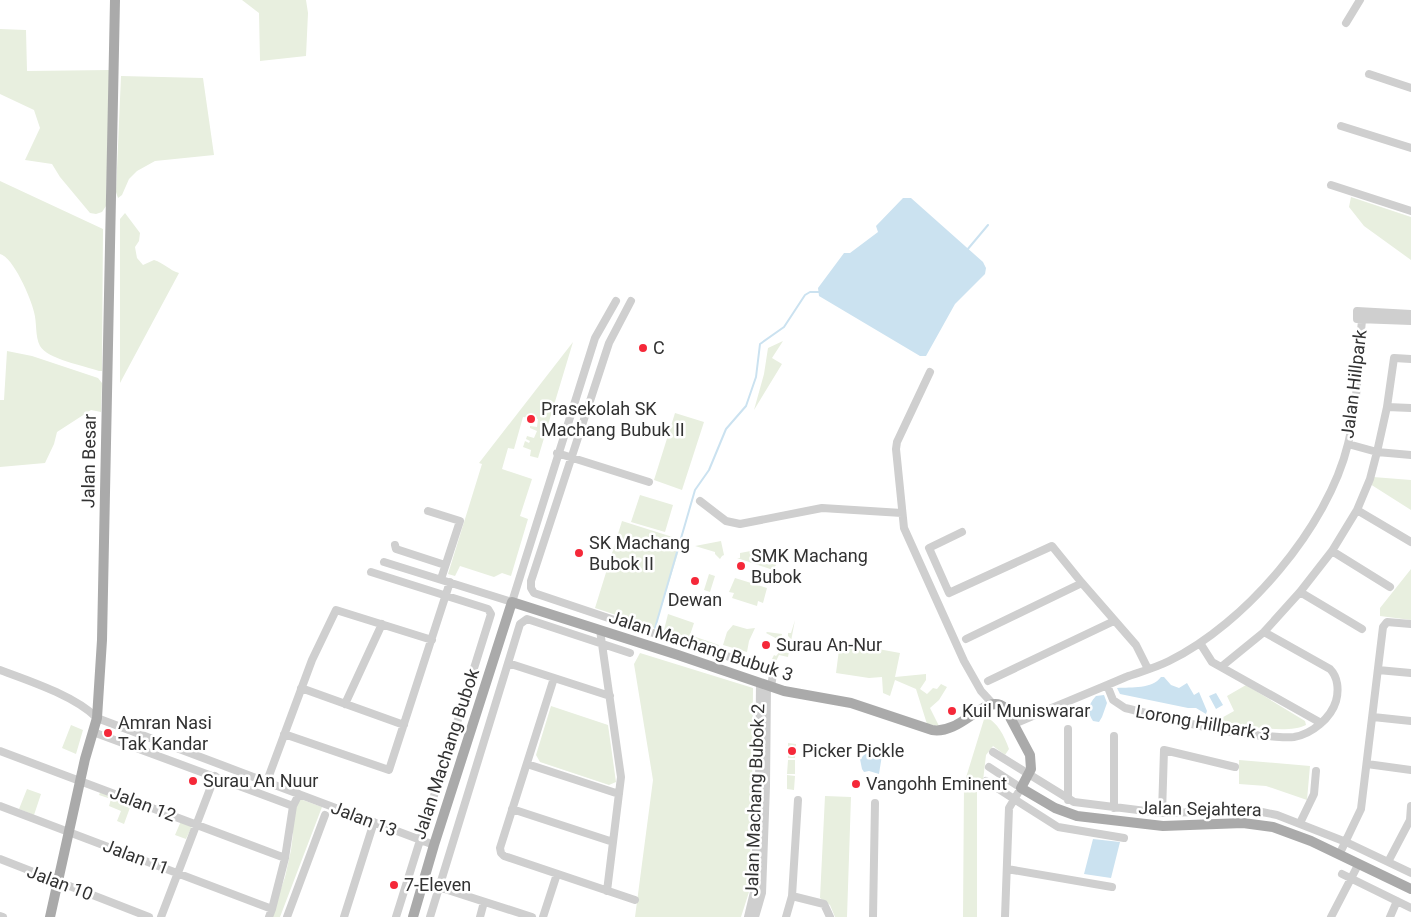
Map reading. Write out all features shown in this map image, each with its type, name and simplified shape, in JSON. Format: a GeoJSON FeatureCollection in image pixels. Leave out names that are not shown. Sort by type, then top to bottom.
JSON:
{"type":"FeatureCollection","features":[{"type":"Feature","properties":{"kind":"main road","name":"Jalan Besar"},"geometry":{"type":"LineString","coordinates":[[50,917],[80,781],[97,718],[102,640],[114,0]]}},
{"type":"Feature","properties":{"kind":"main road","name":"Jalan Machang Bubuk 3"},"geometry":{"type":"LineString","coordinates":[[512,602],[766,685],[797,694],[850,703],[938,731],[958,725],[992,703]]}},
{"type":"Feature","properties":{"kind":"main road","name":"Jalan Machang Bubok"},"geometry":{"type":"LineString","coordinates":[[413,917],[431,884],[434,845],[512,602]]}},
{"type":"Feature","properties":{"kind":"main road"},"geometry":{"type":"LineString","coordinates":[[992,703],[1003,706],[1030,755],[1031,769],[1021,788]]}},
{"type":"Feature","properties":{"kind":"main road","name":"Jalan Sejahtera"},"geometry":{"type":"LineString","coordinates":[[1021,788],[1055,808],[1077,816],[1163,826],[1259,824],[1273,827],[1298,835],[1411,889]]}},
{"type":"Feature","properties":{"kind":"street"},"geometry":{"type":"LineString","coordinates":[[1346,23],[1360,0]]}},
{"type":"Feature","properties":{"kind":"street"},"geometry":{"type":"LineString","coordinates":[[1369,74],[1411,88]]}},
{"type":"Feature","properties":{"kind":"street"},"geometry":{"type":"LineString","coordinates":[[1341,126],[1411,148]]}},
{"type":"Feature","properties":{"kind":"street"},"geometry":{"type":"LineString","coordinates":[[1331,185],[1411,211]]}},
{"type":"Feature","properties":{"kind":"street"},"geometry":{"type":"LineString","coordinates":[[512,602],[557,453],[595,338],[616,301]]}},
{"type":"Feature","properties":{"kind":"street"},"geometry":{"type":"LineString","coordinates":[[631,301],[608,343],[531,588],[534,593],[772,671],[773,674],[766,685]]}},
{"type":"Feature","properties":{"kind":"street"},"geometry":{"type":"LineString","coordinates":[[1411,314],[1357,311],[1357,319],[1362,320],[1411,321]]}},
{"type":"Feature","properties":{"kind":"street","name":"Jalan Hillpark"},"geometry":{"type":"LineString","coordinates":[[1014,724],[1168,661],[1200,643],[1250,601],[1268,582],[1306,535],[1328,498],[1348,444],[1356,398],[1362,320]]}},
{"type":"Feature","properties":{"kind":"street"},"geometry":{"type":"LineString","coordinates":[[1221,667],[1264,632],[1300,592],[1332,551],[1357,510],[1370,478],[1387,407],[1394,358],[1411,359]]}},
{"type":"Feature","properties":{"kind":"street"},"geometry":{"type":"LineString","coordinates":[[930,372],[897,442],[896,450],[904,528],[964,661],[981,690],[992,703]]}},
{"type":"Feature","properties":{"kind":"street"},"geometry":{"type":"LineString","coordinates":[[1387,407],[1411,408]]}},
{"type":"Feature","properties":{"kind":"street"},"geometry":{"type":"LineString","coordinates":[[1348,444],[1377,452],[1411,455]]}},
{"type":"Feature","properties":{"kind":"street"},"geometry":{"type":"LineString","coordinates":[[557,453],[649,482]]}},
{"type":"Feature","properties":{"kind":"street"},"geometry":{"type":"LineString","coordinates":[[700,501],[726,521],[740,524],[822,508],[902,512]]}},
{"type":"Feature","properties":{"kind":"street"},"geometry":{"type":"LineString","coordinates":[[428,510],[460,521],[441,579]]}},
{"type":"Feature","properties":{"kind":"street"},"geometry":{"type":"LineString","coordinates":[[1357,510],[1411,542]]}},
{"type":"Feature","properties":{"kind":"street"},"geometry":{"type":"LineString","coordinates":[[962,532],[929,548],[949,593],[1052,546],[1136,645],[1148,669]]}},
{"type":"Feature","properties":{"kind":"street"},"geometry":{"type":"LineString","coordinates":[[395,545],[396,549],[445,565]]}},
{"type":"Feature","properties":{"kind":"street"},"geometry":{"type":"LineString","coordinates":[[1332,551],[1390,587]]}},
{"type":"Feature","properties":{"kind":"street","name":"Jalan Machang Bubuk 3"},"geometry":{"type":"LineString","coordinates":[[384,562],[512,602]]}},
{"type":"Feature","properties":{"kind":"street"},"geometry":{"type":"LineString","coordinates":[[371,572],[488,609],[490,614],[396,917]]}},
{"type":"Feature","properties":{"kind":"street"},"geometry":{"type":"LineString","coordinates":[[284,734],[389,770],[450,582]]}},
{"type":"Feature","properties":{"kind":"street"},"geometry":{"type":"LineString","coordinates":[[966,640],[1082,583]]}},
{"type":"Feature","properties":{"kind":"street"},"geometry":{"type":"LineString","coordinates":[[1300,592],[1362,629]]}},
{"type":"Feature","properties":{"kind":"street"},"geometry":{"type":"LineString","coordinates":[[267,781],[312,660],[336,610],[432,640]]}},
{"type":"Feature","properties":{"kind":"street","name":"Jalan Machang Bubuk 3"},"geometry":{"type":"LineString","coordinates":[[524,620],[527,619],[630,653]]}},
{"type":"Feature","properties":{"kind":"street","name":"Jalan Machang Bubok"},"geometry":{"type":"LineString","coordinates":[[431,884],[520,624],[524,620]]}},
{"type":"Feature","properties":{"kind":"street"},"geometry":{"type":"LineString","coordinates":[[988,681],[1114,621]]}},
{"type":"Feature","properties":{"kind":"street"},"geometry":{"type":"LineString","coordinates":[[1339,855],[1361,809],[1384,627],[1387,622],[1411,624]]}},
{"type":"Feature","properties":{"kind":"street"},"geometry":{"type":"LineString","coordinates":[[345,704],[382,624]]}},
{"type":"Feature","properties":{"kind":"street"},"geometry":{"type":"LineString","coordinates":[[628,639],[632,626]]}},
{"type":"Feature","properties":{"kind":"street"},"geometry":{"type":"LineString","coordinates":[[600,630],[621,777],[607,891]]}},
{"type":"Feature","properties":{"kind":"street","name":"Lorong Hillpark 3"},"geometry":{"type":"LineString","coordinates":[[1106,686],[1113,700],[1125,708],[1235,732],[1296,737],[1310,731],[1321,723],[1336,703],[1338,694],[1335,674],[1330,669],[1264,632]]}},
{"type":"Feature","properties":{"kind":"street"},"geometry":{"type":"LineString","coordinates":[[678,655],[683,642]]}},
{"type":"Feature","properties":{"kind":"street"},"geometry":{"type":"LineString","coordinates":[[1200,643],[1212,662],[1321,723]]}},
{"type":"Feature","properties":{"kind":"street"},"geometry":{"type":"LineString","coordinates":[[508,663],[610,696]]}},
{"type":"Feature","properties":{"kind":"street","name":"Jalan 13"},"geometry":{"type":"LineString","coordinates":[[0,670],[37,684],[68,699],[88,709],[97,718],[434,845]]}},
{"type":"Feature","properties":{"kind":"street"},"geometry":{"type":"LineString","coordinates":[[1378,670],[1411,673]]}},
{"type":"Feature","properties":{"kind":"street"},"geometry":{"type":"LineString","coordinates":[[554,678],[512,809],[500,853],[504,856],[635,900]]}},
{"type":"Feature","properties":{"kind":"street","name":"Jalan Machang Bubok 2"},"geometry":{"type":"LineString","coordinates":[[748,917],[754,892],[766,685]]}},
{"type":"Feature","properties":{"kind":"street"},"geometry":{"type":"LineString","coordinates":[[302,688],[404,725]]}},
{"type":"Feature","properties":{"kind":"street"},"geometry":{"type":"LineString","coordinates":[[1373,717],[1411,721]]}},
{"type":"Feature","properties":{"kind":"street"},"geometry":{"type":"LineString","coordinates":[[1068,729],[1068,800]]}},
{"type":"Feature","properties":{"kind":"street","name":"Jalan Machang Bubok 2"},"geometry":{"type":"LineString","coordinates":[[755,917],[762,893],[766,786],[763,731]]}},
{"type":"Feature","properties":{"kind":"street"},"geometry":{"type":"LineString","coordinates":[[93,732],[293,806]]}},
{"type":"Feature","properties":{"kind":"street"},"geometry":{"type":"LineString","coordinates":[[1114,736],[1114,808]]}},
{"type":"Feature","properties":{"kind":"street"},"geometry":{"type":"LineString","coordinates":[[1162,813],[1164,750],[1235,767]]}},
{"type":"Feature","properties":{"kind":"street","name":"Jalan 12"},"geometry":{"type":"LineString","coordinates":[[0,751],[285,858]]}},
{"type":"Feature","properties":{"kind":"street"},"geometry":{"type":"LineString","coordinates":[[993,752],[1068,800],[1082,804],[1162,813],[1218,811],[1262,812],[1277,815],[1346,842],[1411,873]]}},
{"type":"Feature","properties":{"kind":"street"},"geometry":{"type":"LineString","coordinates":[[527,764],[619,794]]}},
{"type":"Feature","properties":{"kind":"street"},"geometry":{"type":"LineString","coordinates":[[1367,764],[1411,770]]}},
{"type":"Feature","properties":{"kind":"street","name":"Jalan Sejahtera"},"geometry":{"type":"LineString","coordinates":[[989,766],[1021,788]]}},
{"type":"Feature","properties":{"kind":"street"},"geometry":{"type":"LineString","coordinates":[[1300,823],[1314,794],[1316,771]]}},
{"type":"Feature","properties":{"kind":"street"},"geometry":{"type":"LineString","coordinates":[[161,917],[215,776]]}},
{"type":"Feature","properties":{"kind":"street"},"geometry":{"type":"LineString","coordinates":[[986,781],[1058,827],[1124,838]]}},
{"type":"Feature","properties":{"kind":"street"},"geometry":{"type":"LineString","coordinates":[[1005,917],[1009,808],[1021,788]]}},
{"type":"Feature","properties":{"kind":"street"},"geometry":{"type":"LineString","coordinates":[[269,917],[285,858],[293,806],[298,794]]}},
{"type":"Feature","properties":{"kind":"street"},"geometry":{"type":"LineString","coordinates":[[786,917],[792,896],[798,800]]}},
{"type":"Feature","properties":{"kind":"street"},"geometry":{"type":"LineString","coordinates":[[873,917],[876,803]]}},
{"type":"Feature","properties":{"kind":"street","name":"Jalan 11"},"geometry":{"type":"LineString","coordinates":[[0,806],[272,909]]}},
{"type":"Feature","properties":{"kind":"street"},"geometry":{"type":"LineString","coordinates":[[1388,862],[1410,820],[1411,806]]}},
{"type":"Feature","properties":{"kind":"street"},"geometry":{"type":"LineString","coordinates":[[512,809],[613,842]]}},
{"type":"Feature","properties":{"kind":"street"},"geometry":{"type":"LineString","coordinates":[[287,917],[325,815]]}},
{"type":"Feature","properties":{"kind":"street"},"geometry":{"type":"LineString","coordinates":[[344,917],[374,822]]}},
{"type":"Feature","properties":{"kind":"street","name":"Jalan 10"},"geometry":{"type":"LineString","coordinates":[[0,859],[149,917]]}},
{"type":"Feature","properties":{"kind":"street"},"geometry":{"type":"LineString","coordinates":[[1331,917],[1358,865]]}},
{"type":"Feature","properties":{"kind":"street"},"geometry":{"type":"LineString","coordinates":[[1007,869],[1112,887]]}},
{"type":"Feature","properties":{"kind":"street"},"geometry":{"type":"LineString","coordinates":[[543,917],[557,874]]}},
{"type":"Feature","properties":{"kind":"street"},"geometry":{"type":"LineString","coordinates":[[1342,874],[1411,908]]}},
{"type":"Feature","properties":{"kind":"street"},"geometry":{"type":"LineString","coordinates":[[430,917],[431,884],[532,917]]}},
{"type":"Feature","properties":{"kind":"street"},"geometry":{"type":"LineString","coordinates":[[792,896],[824,904],[830,917]]}},
{"type":"Feature","properties":{"kind":"street"},"geometry":{"type":"LineString","coordinates":[[480,917],[484,902]]}},
{"type":"Feature","properties":{"kind":"street"},"geometry":{"type":"LineString","coordinates":[[1390,917],[1397,902]]}},
{"type":"Feature","properties":{"kind":"green space"},"geometry":{"type":"Polygon","coordinates":[[[242,0],[306,0],[308,13],[306,56],[260,61],[259,13],[242,0]]]}},
{"type":"Feature","properties":{"kind":"green space"},"geometry":{"type":"Polygon","coordinates":[[[0,29],[26,30],[27,71],[110,70],[106,206],[102,212],[90,213],[60,177],[52,164],[25,160],[40,128],[34,110],[0,94],[0,29]]]}},
{"type":"Feature","properties":{"kind":"green space"},"geometry":{"type":"Polygon","coordinates":[[[121,76],[203,78],[214,155],[155,161],[137,171],[129,179],[122,195],[118,198],[116,192],[121,76]]]}},
{"type":"Feature","properties":{"kind":"green space"},"geometry":{"type":"Polygon","coordinates":[[[0,181],[103,229],[102,371],[67,362],[50,355],[40,346],[37,338],[36,320],[29,297],[16,270],[0,254],[0,181]]]}},
{"type":"Feature","properties":{"kind":"green space"},"geometry":{"type":"Polygon","coordinates":[[[1351,197],[1411,217],[1411,260],[1364,226],[1349,207],[1351,197]]]}},
{"type":"Feature","properties":{"kind":"green space"},"geometry":{"type":"Polygon","coordinates":[[[125,213],[140,233],[139,241],[135,247],[137,258],[143,265],[154,260],[179,273],[120,383],[120,219],[125,213]]]}},
{"type":"Feature","properties":{"kind":"green space"},"geometry":{"type":"Polygon","coordinates":[[[783,341],[772,358],[782,364],[754,410],[764,374],[768,348],[783,341]]]}},
{"type":"Feature","properties":{"kind":"green space"},"geometry":{"type":"Polygon","coordinates":[[[573,342],[538,458],[530,456],[531,450],[523,447],[525,441],[529,443],[530,441],[526,439],[527,436],[534,438],[537,431],[530,428],[530,426],[537,427],[538,419],[523,417],[514,449],[508,448],[502,469],[532,479],[520,516],[528,519],[511,576],[502,573],[494,577],[460,566],[455,576],[448,574],[482,464],[479,463],[573,342]]]}},
{"type":"Feature","properties":{"kind":"green space"},"geometry":{"type":"Polygon","coordinates":[[[7,351],[32,356],[98,378],[102,383],[101,412],[91,410],[57,432],[54,444],[45,463],[0,467],[0,400],[4,400],[7,351]]]}},
{"type":"Feature","properties":{"kind":"green space"},"geometry":{"type":"Polygon","coordinates":[[[675,413],[704,422],[682,490],[654,480],[675,413]]]}},
{"type":"Feature","properties":{"kind":"green space"},"geometry":{"type":"Polygon","coordinates":[[[1373,477],[1411,480],[1411,510],[1370,484],[1373,477]]]}},
{"type":"Feature","properties":{"kind":"green space"},"geometry":{"type":"Polygon","coordinates":[[[640,495],[673,505],[665,532],[631,522],[640,495]]]}},
{"type":"Feature","properties":{"kind":"green space"},"geometry":{"type":"Polygon","coordinates":[[[622,521],[682,540],[655,628],[595,608],[622,521]]]}},
{"type":"Feature","properties":{"kind":"green space"},"geometry":{"type":"Polygon","coordinates":[[[721,541],[724,555],[720,559],[715,552],[695,546],[721,541]]]}},
{"type":"Feature","properties":{"kind":"green space"},"geometry":{"type":"Polygon","coordinates":[[[756,550],[754,555],[762,557],[764,553],[776,565],[774,568],[776,571],[737,558],[740,558],[740,553],[756,550]]]}},
{"type":"Feature","properties":{"kind":"green space"},"geometry":{"type":"Polygon","coordinates":[[[1411,569],[1411,620],[1380,616],[1380,608],[1411,569]]]}},
{"type":"Feature","properties":{"kind":"green space"},"geometry":{"type":"Polygon","coordinates":[[[709,574],[715,576],[710,592],[704,590],[709,574]]]}},
{"type":"Feature","properties":{"kind":"green space"},"geometry":{"type":"Polygon","coordinates":[[[735,578],[767,588],[763,603],[758,601],[757,606],[732,598],[734,593],[729,592],[735,578]]]}},
{"type":"Feature","properties":{"kind":"green space"},"geometry":{"type":"Polygon","coordinates":[[[668,614],[694,623],[690,635],[719,645],[718,647],[664,630],[668,614]]]}},
{"type":"Feature","properties":{"kind":"green space"},"geometry":{"type":"Polygon","coordinates":[[[795,620],[788,657],[779,655],[776,661],[772,659],[783,648],[779,645],[781,641],[766,633],[782,634],[781,638],[785,638],[783,652],[788,653],[791,639],[788,633],[791,633],[795,620]]]}},
{"type":"Feature","properties":{"kind":"green space"},"geometry":{"type":"Polygon","coordinates":[[[733,625],[747,629],[755,628],[749,641],[747,652],[723,645],[727,632],[733,625]]]}},
{"type":"Feature","properties":{"kind":"green space"},"geometry":{"type":"Polygon","coordinates":[[[840,642],[900,653],[895,677],[926,674],[926,680],[920,689],[927,694],[933,688],[937,689],[941,684],[947,687],[939,700],[930,708],[939,726],[927,724],[916,689],[895,680],[890,696],[883,693],[882,677],[869,678],[836,673],[840,642]]]}},
{"type":"Feature","properties":{"kind":"green space"},"geometry":{"type":"Polygon","coordinates":[[[640,653],[753,688],[749,892],[741,917],[635,917],[653,780],[634,664],[640,653]]]}},
{"type":"Feature","properties":{"kind":"green space"},"geometry":{"type":"Polygon","coordinates":[[[1246,685],[1305,721],[1306,725],[1298,728],[1275,729],[1218,720],[1234,711],[1227,696],[1246,685]]]}},
{"type":"Feature","properties":{"kind":"green space"},"geometry":{"type":"Polygon","coordinates":[[[551,706],[608,725],[616,782],[609,785],[540,762],[536,755],[551,706]]]}},
{"type":"Feature","properties":{"kind":"green space"},"geometry":{"type":"Polygon","coordinates":[[[985,716],[994,722],[1000,730],[1009,749],[1005,755],[993,746],[986,755],[983,781],[977,783],[977,917],[963,917],[964,784],[985,716]]]}},
{"type":"Feature","properties":{"kind":"green space"},"geometry":{"type":"Polygon","coordinates":[[[71,725],[83,730],[76,754],[62,748],[71,725]]]}},
{"type":"Feature","properties":{"kind":"green space","name":"Picker Pickle"},"geometry":{"type":"Polygon","coordinates":[[[788,743],[796,744],[795,758],[788,758],[788,743]]]}},
{"type":"Feature","properties":{"kind":"green space","name":"Picker Pickle"},"geometry":{"type":"Polygon","coordinates":[[[788,760],[795,760],[795,774],[787,774],[788,760]]]}},
{"type":"Feature","properties":{"kind":"green space"},"geometry":{"type":"Polygon","coordinates":[[[1239,760],[1310,766],[1307,800],[1266,786],[1239,784],[1239,760]]]}},
{"type":"Feature","properties":{"kind":"green space","name":"Picker Pickle"},"geometry":{"type":"Polygon","coordinates":[[[787,775],[795,776],[794,790],[787,789],[787,775]]]}},
{"type":"Feature","properties":{"kind":"green space"},"geometry":{"type":"Polygon","coordinates":[[[27,789],[41,794],[34,815],[19,809],[27,789]]]}},
{"type":"Feature","properties":{"kind":"green space"},"geometry":{"type":"Polygon","coordinates":[[[101,790],[132,802],[124,824],[117,821],[121,811],[109,806],[111,799],[99,795],[101,790]]]}},
{"type":"Feature","properties":{"kind":"green space"},"geometry":{"type":"Polygon","coordinates":[[[825,796],[851,797],[847,917],[835,917],[830,905],[820,898],[825,796]]]}},
{"type":"Feature","properties":{"kind":"green space"},"geometry":{"type":"Polygon","coordinates":[[[300,799],[322,807],[280,917],[271,917],[285,877],[291,850],[293,834],[291,817],[300,799]]]}},
{"type":"Feature","properties":{"kind":"green space"},"geometry":{"type":"Polygon","coordinates":[[[181,821],[192,826],[186,839],[175,835],[181,821]]]}},
{"type":"Feature","properties":{"kind":"water"},"geometry":{"type":"Polygon","coordinates":[[[903,198],[911,198],[983,262],[986,268],[985,274],[955,304],[926,356],[920,356],[819,296],[818,288],[844,253],[850,253],[878,232],[876,226],[903,198]]]}},
{"type":"Feature","properties":{"kind":"water"},"geometry":{"type":"Polygon","coordinates":[[[1161,677],[1164,677],[1171,685],[1179,688],[1187,683],[1194,695],[1199,692],[1207,711],[1206,714],[1196,708],[1120,694],[1117,688],[1152,684],[1161,677]]]}},
{"type":"Feature","properties":{"kind":"water"},"geometry":{"type":"Polygon","coordinates":[[[1216,693],[1223,705],[1216,709],[1209,696],[1216,693]]]}},
{"type":"Feature","properties":{"kind":"water"},"geometry":{"type":"Polygon","coordinates":[[[1104,695],[1107,703],[1102,717],[1099,722],[1093,721],[1089,711],[1091,702],[1096,696],[1104,695]]]}},
{"type":"Feature","properties":{"kind":"water"},"geometry":{"type":"Polygon","coordinates":[[[867,752],[882,755],[879,774],[869,771],[864,772],[862,769],[860,759],[867,752]]]}},
{"type":"Feature","properties":{"kind":"water"},"geometry":{"type":"Polygon","coordinates":[[[1093,839],[1120,842],[1111,878],[1084,874],[1093,839]]]}},
{"type":"Feature","properties":{"kind":"waterway"},"geometry":{"type":"LineString","coordinates":[[967,250],[988,225]]}},
{"type":"Feature","properties":{"kind":"waterway"},"geometry":{"type":"LineString","coordinates":[[655,628],[695,490],[709,470],[726,429],[746,406],[756,377],[760,344],[784,327],[805,295],[810,292],[820,292]]}},
{"type":"Feature","properties":{"kind":"place","name":"C"},"geometry":{"type":"Point","coordinates":[643,348]}},
{"type":"Feature","properties":{"kind":"place","name":"Prasekolah SK Machang Bubuk II"},"geometry":{"type":"Point","coordinates":[531,419]}},
{"type":"Feature","properties":{"kind":"place","name":"SK Machang Bubok II"},"geometry":{"type":"Point","coordinates":[579,553]}},
{"type":"Feature","properties":{"kind":"place","name":"SMK Machang Bubok"},"geometry":{"type":"Point","coordinates":[741,566]}},
{"type":"Feature","properties":{"kind":"place","name":"Dewan"},"geometry":{"type":"Point","coordinates":[695,581]}},
{"type":"Feature","properties":{"kind":"place","name":"Surau An-Nur"},"geometry":{"type":"Point","coordinates":[766,645]}},
{"type":"Feature","properties":{"kind":"place","name":"Kuil Muniswarar"},"geometry":{"type":"Point","coordinates":[952,711]}},
{"type":"Feature","properties":{"kind":"place","name":"Amran Nasi Tak Kandar"},"geometry":{"type":"Point","coordinates":[108,733]}},
{"type":"Feature","properties":{"kind":"place","name":"Picker Pickle"},"geometry":{"type":"Point","coordinates":[792,751]}},
{"type":"Feature","properties":{"kind":"place","name":"Surau An Nuur"},"geometry":{"type":"Point","coordinates":[193,781]}},
{"type":"Feature","properties":{"kind":"place","name":"Vangohh Eminent"},"geometry":{"type":"Point","coordinates":[856,784]}},
{"type":"Feature","properties":{"kind":"place","name":"7-Eleven"},"geometry":{"type":"Point","coordinates":[394,885]}}]}
